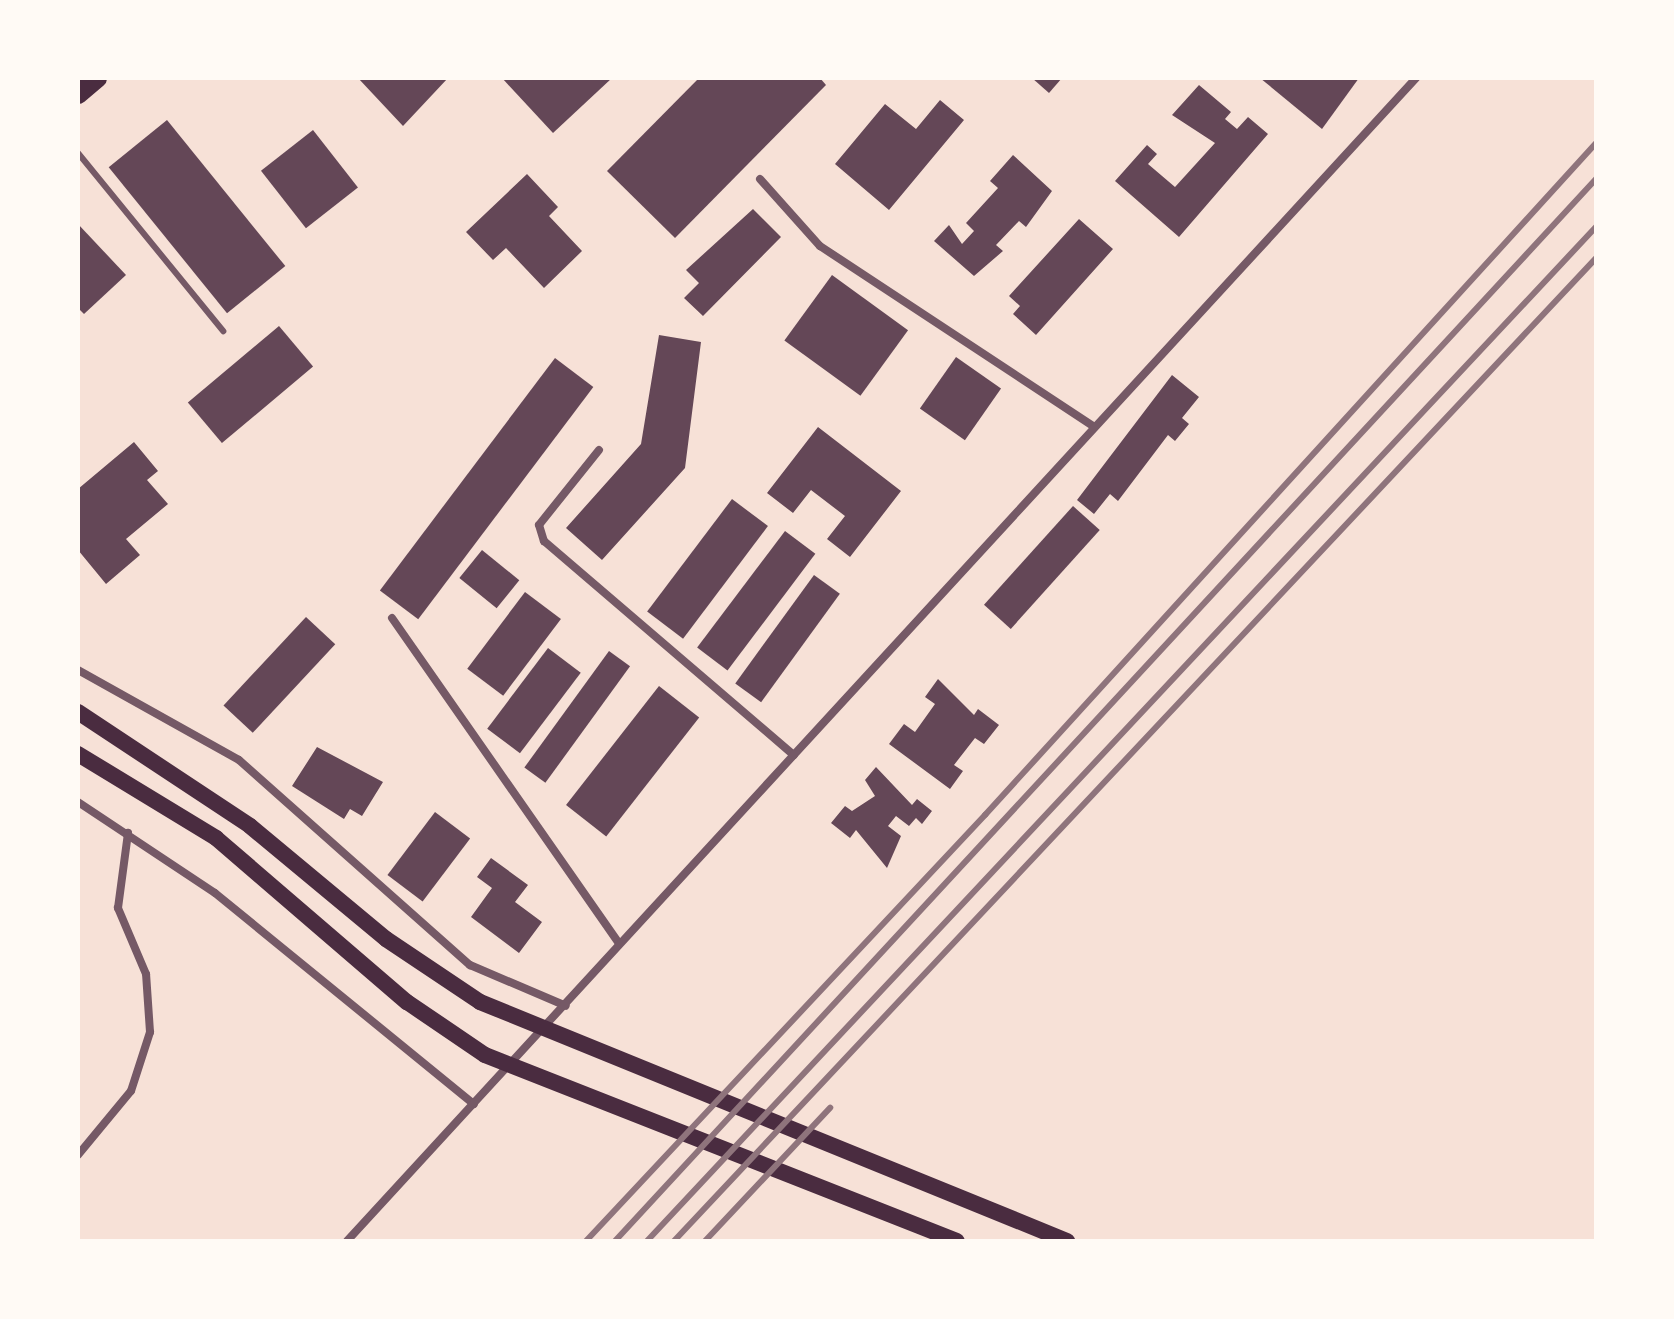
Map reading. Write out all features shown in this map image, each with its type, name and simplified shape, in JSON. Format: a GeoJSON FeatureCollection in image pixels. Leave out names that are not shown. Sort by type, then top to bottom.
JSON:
{"type":"FeatureCollection","features":[{"type":"Feature","properties":{"kind":"main road"},"geometry":{"type":"LineString","coordinates":[[78,94],[97,78]]}},
{"type":"Feature","properties":{"kind":"main road"},"geometry":{"type":"LineString","coordinates":[[78,712],[250,826],[386,939],[480,1002],[1067,1241]]}},
{"type":"Feature","properties":{"kind":"main road"},"geometry":{"type":"LineString","coordinates":[[78,754],[216,838],[407,1002],[485,1055],[957,1241]]}},
{"type":"Feature","properties":{"kind":"street"},"geometry":{"type":"LineString","coordinates":[[347,1241],[1416,78]]}},
{"type":"Feature","properties":{"kind":"street"},"geometry":{"type":"LineString","coordinates":[[760,179],[820,246],[1095,427]]}},
{"type":"Feature","properties":{"kind":"street"},"geometry":{"type":"LineString","coordinates":[[599,450],[539,525],[544,541],[794,755]]}},
{"type":"Feature","properties":{"kind":"street"},"geometry":{"type":"LineString","coordinates":[[392,618],[619,944]]}},
{"type":"Feature","properties":{"kind":"street"},"geometry":{"type":"LineString","coordinates":[[78,670],[239,760],[470,965],[566,1006]]}},
{"type":"Feature","properties":{"kind":"street"},"geometry":{"type":"LineString","coordinates":[[78,802],[215,893],[474,1104]]}},
{"type":"Feature","properties":{"kind":"street"},"geometry":{"type":"LineString","coordinates":[[78,1155],[131,1091],[150,1032],[146,974],[118,908],[128,833]]}},
{"type":"Feature","properties":{"kind":"lane"},"geometry":{"type":"LineString","coordinates":[[78,153],[223,331]]}},
{"type":"Feature","properties":{"kind":"building"},"geometry":{"type":"Polygon","coordinates":[[[358,78],[448,78],[403,126],[358,78]]]}},
{"type":"Feature","properties":{"kind":"building"},"geometry":{"type":"Polygon","coordinates":[[[502,78],[612,78],[553,133],[502,78]]]}},
{"type":"Feature","properties":{"kind":"building"},"geometry":{"type":"Polygon","coordinates":[[[699,78],[820,78],[826,85],[675,238],[607,171],[699,78]]]}},
{"type":"Feature","properties":{"kind":"building"},"geometry":{"type":"Polygon","coordinates":[[[1032,78],[1062,78],[1049,93],[1032,78]]]}},
{"type":"Feature","properties":{"kind":"building"},"geometry":{"type":"Polygon","coordinates":[[[1260,78],[1359,78],[1322,129],[1260,78]]]}},
{"type":"Feature","properties":{"kind":"building"},"geometry":{"type":"Polygon","coordinates":[[[1199,85],[1231,112],[1225,119],[1237,129],[1248,117],[1268,134],[1179,237],[1115,181],[1147,145],[1157,154],[1148,164],[1175,187],[1215,143],[1172,115],[1199,85]]]}},
{"type":"Feature","properties":{"kind":"building"},"geometry":{"type":"Polygon","coordinates":[[[940,100],[964,120],[889,210],[835,164],[885,104],[916,129],[940,100]]]}},
{"type":"Feature","properties":{"kind":"building"},"geometry":{"type":"Polygon","coordinates":[[[167,120],[285,266],[227,313],[109,167],[167,120]]]}},
{"type":"Feature","properties":{"kind":"building"},"geometry":{"type":"Polygon","coordinates":[[[313,130],[358,188],[306,228],[261,171],[313,130]]]}},
{"type":"Feature","properties":{"kind":"building"},"geometry":{"type":"Polygon","coordinates":[[[1013,155],[1052,191],[1026,227],[1019,221],[996,245],[1003,251],[974,276],[934,241],[949,225],[962,244],[974,231],[966,223],[998,188],[990,181],[1013,155]]]}},
{"type":"Feature","properties":{"kind":"building"},"geometry":{"type":"Polygon","coordinates":[[[527,174],[558,207],[549,216],[582,251],[544,288],[506,248],[493,260],[466,232],[527,174]]]}},
{"type":"Feature","properties":{"kind":"building"},"geometry":{"type":"Polygon","coordinates":[[[753,209],[781,237],[703,316],[684,298],[699,283],[686,270],[753,209]]]}},
{"type":"Feature","properties":{"kind":"building"},"geometry":{"type":"Polygon","coordinates":[[[1079,219],[1113,249],[1036,335],[1013,314],[1020,306],[1009,296],[1079,219]]]}},
{"type":"Feature","properties":{"kind":"building"},"geometry":{"type":"Polygon","coordinates":[[[78,224],[126,275],[84,314],[78,308],[78,224]]]}},
{"type":"Feature","properties":{"kind":"building"},"geometry":{"type":"Polygon","coordinates":[[[832,275],[908,330],[860,396],[784,341],[832,275]]]}},
{"type":"Feature","properties":{"kind":"building"},"geometry":{"type":"Polygon","coordinates":[[[279,326],[313,367],[222,443],[188,402],[279,326]]]}},
{"type":"Feature","properties":{"kind":"building"},"geometry":{"type":"Polygon","coordinates":[[[659,335],[701,342],[685,468],[602,560],[566,528],[641,444],[659,335]]]}},
{"type":"Feature","properties":{"kind":"building"},"geometry":{"type":"Polygon","coordinates":[[[956,357],[1001,389],[965,440],[920,409],[956,357]]]}},
{"type":"Feature","properties":{"kind":"building"},"geometry":{"type":"Polygon","coordinates":[[[555,358],[593,387],[418,619],[380,590],[555,358]]]}},
{"type":"Feature","properties":{"kind":"building"},"geometry":{"type":"Polygon","coordinates":[[[1172,375],[1199,397],[1182,418],[1189,424],[1175,441],[1168,435],[1118,501],[1110,494],[1094,514],[1077,500],[1172,375]]]}},
{"type":"Feature","properties":{"kind":"building"},"geometry":{"type":"Polygon","coordinates":[[[818,427],[901,491],[850,557],[827,539],[845,516],[811,490],[793,513],[767,493],[818,427]]]}},
{"type":"Feature","properties":{"kind":"building"},"geometry":{"type":"Polygon","coordinates":[[[134,442],[158,471],[147,480],[168,504],[126,539],[140,555],[106,584],[78,550],[78,489],[134,442]]]}},
{"type":"Feature","properties":{"kind":"building"},"geometry":{"type":"Polygon","coordinates":[[[732,499],[768,526],[683,639],[647,612],[732,499]]]}},
{"type":"Feature","properties":{"kind":"building"},"geometry":{"type":"Polygon","coordinates":[[[1073,506],[1100,530],[1011,629],[984,605],[1073,506]]]}},
{"type":"Feature","properties":{"kind":"building"},"geometry":{"type":"Polygon","coordinates":[[[785,531],[815,554],[727,670],[697,648],[785,531]]]}},
{"type":"Feature","properties":{"kind":"building"},"geometry":{"type":"Polygon","coordinates":[[[482,550],[519,580],[497,608],[459,578],[482,550]]]}},
{"type":"Feature","properties":{"kind":"building"},"geometry":{"type":"Polygon","coordinates":[[[814,575],[840,594],[761,702],[735,683],[814,575]]]}},
{"type":"Feature","properties":{"kind":"building"},"geometry":{"type":"Polygon","coordinates":[[[525,592],[561,619],[503,696],[467,669],[525,592]]]}},
{"type":"Feature","properties":{"kind":"building"},"geometry":{"type":"Polygon","coordinates":[[[306,617],[335,644],[253,733],[223,705],[306,617]]]}},
{"type":"Feature","properties":{"kind":"building"},"geometry":{"type":"Polygon","coordinates":[[[548,648],[581,673],[520,753],[487,729],[548,648]]]}},
{"type":"Feature","properties":{"kind":"building"},"geometry":{"type":"Polygon","coordinates":[[[609,651],[630,666],[545,783],[524,767],[609,651]]]}},
{"type":"Feature","properties":{"kind":"building"},"geometry":{"type":"Polygon","coordinates":[[[938,679],[974,715],[978,709],[999,725],[984,744],[975,738],[954,765],[963,771],[950,789],[889,744],[904,724],[915,732],[935,704],[925,697],[938,679]]]}},
{"type":"Feature","properties":{"kind":"building"},"geometry":{"type":"Polygon","coordinates":[[[659,686],[699,717],[606,836],[566,805],[659,686]]]}},
{"type":"Feature","properties":{"kind":"building"},"geometry":{"type":"Polygon","coordinates":[[[317,747],[383,782],[362,816],[350,809],[344,819],[292,786],[317,747]]]}},
{"type":"Feature","properties":{"kind":"building"},"geometry":{"type":"Polygon","coordinates":[[[876,767],[912,805],[917,799],[932,811],[922,824],[916,818],[909,826],[896,816],[888,826],[901,836],[887,868],[856,830],[850,838],[831,823],[845,806],[852,811],[875,796],[865,780],[876,767]]]}},
{"type":"Feature","properties":{"kind":"building"},"geometry":{"type":"Polygon","coordinates":[[[435,812],[470,838],[423,902],[387,875],[435,812]]]}},
{"type":"Feature","properties":{"kind":"building"},"geometry":{"type":"Polygon","coordinates":[[[491,858],[528,885],[515,902],[542,922],[519,953],[471,917],[492,888],[477,877],[491,858]]]}},
{"type":"Feature","properties":{"kind":"railway"},"geometry":{"type":"LineString","coordinates":[[586,1241],[985,815],[1596,143]]}},
{"type":"Feature","properties":{"kind":"railway"},"geometry":{"type":"LineString","coordinates":[[615,1241],[1596,179]]}},
{"type":"Feature","properties":{"kind":"railway"},"geometry":{"type":"LineString","coordinates":[[647,1241],[1596,227]]}},
{"type":"Feature","properties":{"kind":"railway"},"geometry":{"type":"LineString","coordinates":[[674,1241],[1596,258]]}},
{"type":"Feature","properties":{"kind":"railway"},"geometry":{"type":"LineString","coordinates":[[705,1241],[830,1108]]}}]}
